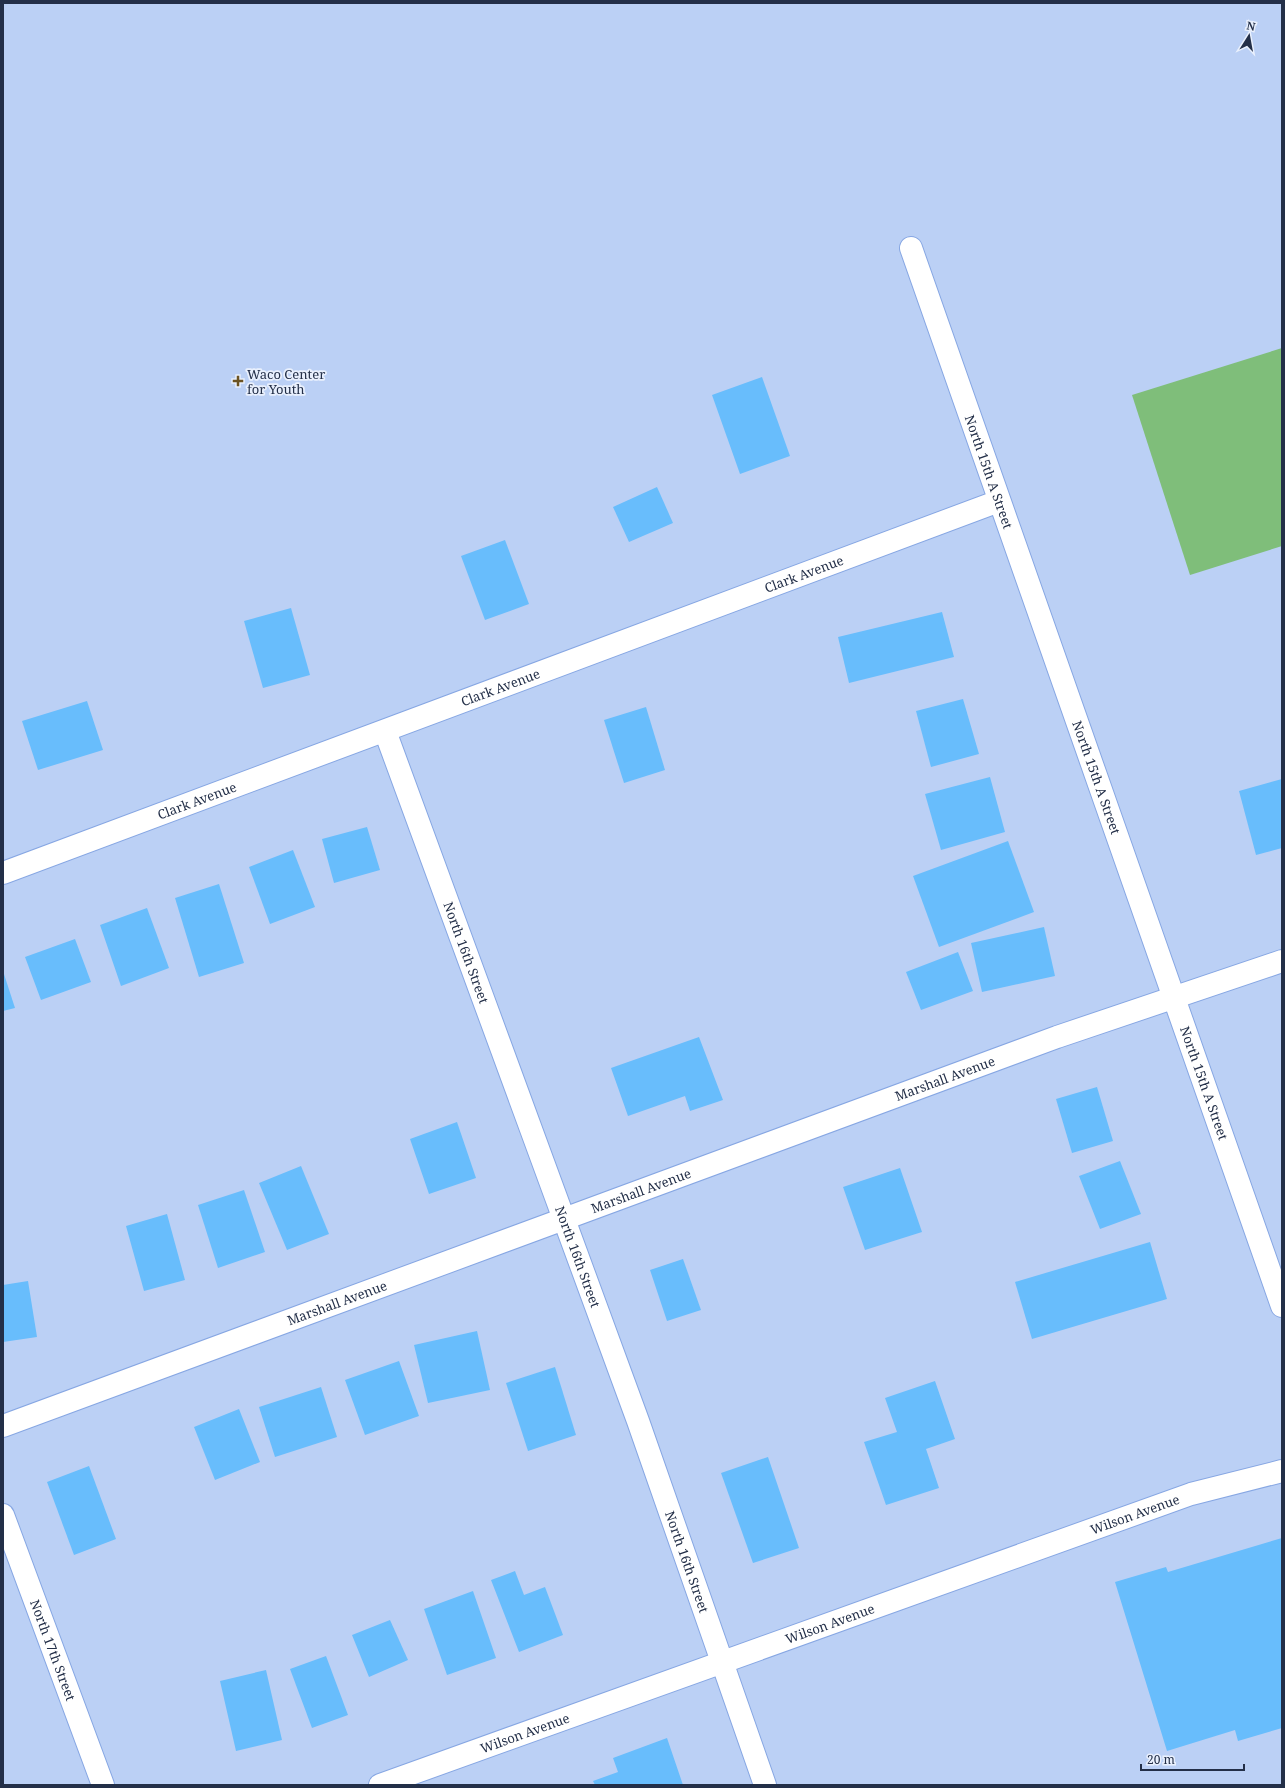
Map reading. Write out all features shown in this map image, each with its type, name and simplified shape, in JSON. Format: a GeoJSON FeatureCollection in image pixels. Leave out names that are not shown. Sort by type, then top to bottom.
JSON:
{"type":"FeatureCollection","features":[{"type":"Feature","properties":{"kind":"street","name":"North 15th A Street"},"geometry":{"type":"LineString","coordinates":[[912,248],[999,502],[1175,998],[1282,1306]]}},
{"type":"Feature","properties":{"kind":"street","name":"Clark Avenue"},"geometry":{"type":"LineString","coordinates":[[3,874],[999,502]]}},
{"type":"Feature","properties":{"kind":"street","name":"North 16th Street"},"geometry":{"type":"LineString","coordinates":[[385,731],[638,1421],[765,1785]]}},
{"type":"Feature","properties":{"kind":"street","name":"Marshall Avenue"},"geometry":{"type":"LineString","coordinates":[[3,1426],[1056,1037],[1282,961]]}},
{"type":"Feature","properties":{"kind":"street","name":"Wilson Avenue"},"geometry":{"type":"LineString","coordinates":[[380,1785],[1191,1494],[1282,1471]]}},
{"type":"Feature","properties":{"kind":"street","name":"North 17th Street"},"geometry":{"type":"LineString","coordinates":[[3,1515],[102,1785]]}},
{"type":"Feature","properties":{"kind":"green space"},"geometry":{"type":"Polygon","coordinates":[[[1282,348],[1282,546],[1190,575],[1132,395],[1282,348]]]}},
{"type":"Feature","properties":{"kind":"building"},"geometry":{"type":"Polygon","coordinates":[[[762,377],[790,456],[740,474],[712,395],[762,377]]]}},
{"type":"Feature","properties":{"kind":"building"},"geometry":{"type":"Polygon","coordinates":[[[657,487],[673,523],[629,542],[613,507],[657,487]]]}},
{"type":"Feature","properties":{"kind":"building"},"geometry":{"type":"Polygon","coordinates":[[[505,540],[529,604],[485,620],[461,556],[505,540]]]}},
{"type":"Feature","properties":{"kind":"building"},"geometry":{"type":"Polygon","coordinates":[[[291,608],[310,675],[263,688],[244,621],[291,608]]]}},
{"type":"Feature","properties":{"kind":"building"},"geometry":{"type":"Polygon","coordinates":[[[942,612],[954,657],[849,683],[838,637],[942,612]]]}},
{"type":"Feature","properties":{"kind":"building"},"geometry":{"type":"Polygon","coordinates":[[[963,699],[979,754],[931,767],[916,711],[963,699]]]}},
{"type":"Feature","properties":{"kind":"building"},"geometry":{"type":"Polygon","coordinates":[[[87,701],[103,750],[38,770],[22,721],[87,701]]]}},
{"type":"Feature","properties":{"kind":"building"},"geometry":{"type":"Polygon","coordinates":[[[646,707],[665,770],[624,783],[604,720],[646,707]]]}},
{"type":"Feature","properties":{"kind":"building"},"geometry":{"type":"Polygon","coordinates":[[[990,777],[1005,832],[941,850],[925,794],[990,777]]]}},
{"type":"Feature","properties":{"kind":"building"},"geometry":{"type":"Polygon","coordinates":[[[1282,779],[1282,848],[1256,855],[1239,791],[1282,779]]]}},
{"type":"Feature","properties":{"kind":"building"},"geometry":{"type":"Polygon","coordinates":[[[367,827],[380,870],[334,883],[322,839],[367,827]]]}},
{"type":"Feature","properties":{"kind":"building"},"geometry":{"type":"Polygon","coordinates":[[[1008,841],[1034,912],[939,947],[913,876],[1008,841]]]}},
{"type":"Feature","properties":{"kind":"building"},"geometry":{"type":"Polygon","coordinates":[[[293,850],[315,907],[270,924],[249,867],[293,850]]]}},
{"type":"Feature","properties":{"kind":"building"},"geometry":{"type":"Polygon","coordinates":[[[219,884],[244,963],[199,977],[175,898],[219,884]]]}},
{"type":"Feature","properties":{"kind":"building"},"geometry":{"type":"Polygon","coordinates":[[[147,908],[169,968],[121,986],[100,925],[147,908]]]}},
{"type":"Feature","properties":{"kind":"building"},"geometry":{"type":"Polygon","coordinates":[[[1044,927],[1055,976],[982,992],[971,943],[1044,927]]]}},
{"type":"Feature","properties":{"kind":"building"},"geometry":{"type":"Polygon","coordinates":[[[75,939],[91,982],[41,1000],[25,957],[75,939]]]}},
{"type":"Feature","properties":{"kind":"building"},"geometry":{"type":"Polygon","coordinates":[[[958,952],[973,991],[921,1010],[906,972],[958,952]]]}},
{"type":"Feature","properties":{"kind":"building"},"geometry":{"type":"Polygon","coordinates":[[[3,971],[15,1008],[3,1011],[3,971]]]}},
{"type":"Feature","properties":{"kind":"building"},"geometry":{"type":"Polygon","coordinates":[[[699,1037],[723,1100],[690,1111],[685,1096],[628,1116],[611,1068],[699,1037]]]}},
{"type":"Feature","properties":{"kind":"building"},"geometry":{"type":"Polygon","coordinates":[[[1097,1087],[1113,1141],[1072,1153],[1056,1099],[1097,1087]]]}},
{"type":"Feature","properties":{"kind":"building"},"geometry":{"type":"Polygon","coordinates":[[[457,1122],[476,1178],[429,1194],[410,1139],[457,1122]]]}},
{"type":"Feature","properties":{"kind":"building"},"geometry":{"type":"Polygon","coordinates":[[[1120,1161],[1141,1214],[1100,1229],[1079,1176],[1120,1161]]]}},
{"type":"Feature","properties":{"kind":"building"},"geometry":{"type":"Polygon","coordinates":[[[301,1166],[329,1234],[287,1250],[259,1183],[301,1166]]]}},
{"type":"Feature","properties":{"kind":"building"},"geometry":{"type":"Polygon","coordinates":[[[900,1168],[922,1232],[865,1250],[843,1187],[900,1168]]]}},
{"type":"Feature","properties":{"kind":"building"},"geometry":{"type":"Polygon","coordinates":[[[244,1190],[265,1252],[218,1268],[198,1205],[244,1190]]]}},
{"type":"Feature","properties":{"kind":"building"},"geometry":{"type":"Polygon","coordinates":[[[167,1214],[185,1280],[144,1291],[126,1226],[167,1214]]]}},
{"type":"Feature","properties":{"kind":"building"},"geometry":{"type":"Polygon","coordinates":[[[1150,1242],[1167,1299],[1032,1339],[1015,1282],[1150,1242]]]}},
{"type":"Feature","properties":{"kind":"building"},"geometry":{"type":"Polygon","coordinates":[[[683,1259],[701,1310],[667,1321],[650,1270],[683,1259]]]}},
{"type":"Feature","properties":{"kind":"building"},"geometry":{"type":"Polygon","coordinates":[[[28,1281],[37,1337],[3,1342],[3,1285],[28,1281]]]}},
{"type":"Feature","properties":{"kind":"building"},"geometry":{"type":"Polygon","coordinates":[[[477,1331],[490,1390],[428,1403],[414,1345],[477,1331]]]}},
{"type":"Feature","properties":{"kind":"building"},"geometry":{"type":"Polygon","coordinates":[[[399,1361],[419,1416],[365,1435],[345,1380],[399,1361]]]}},
{"type":"Feature","properties":{"kind":"building"},"geometry":{"type":"Polygon","coordinates":[[[555,1367],[576,1435],[528,1451],[506,1383],[555,1367]]]}},
{"type":"Feature","properties":{"kind":"building"},"geometry":{"type":"Polygon","coordinates":[[[935,1381],[955,1439],[926,1449],[939,1488],[886,1505],[864,1442],[897,1432],[885,1398],[935,1381]]]}},
{"type":"Feature","properties":{"kind":"building"},"geometry":{"type":"Polygon","coordinates":[[[321,1387],[337,1437],[275,1457],[259,1407],[321,1387]]]}},
{"type":"Feature","properties":{"kind":"building"},"geometry":{"type":"Polygon","coordinates":[[[239,1409],[260,1462],[215,1480],[194,1427],[239,1409]]]}},
{"type":"Feature","properties":{"kind":"building"},"geometry":{"type":"Polygon","coordinates":[[[768,1457],[799,1548],[753,1563],[721,1473],[768,1457]]]}},
{"type":"Feature","properties":{"kind":"building"},"geometry":{"type":"Polygon","coordinates":[[[89,1466],[116,1539],[74,1555],[47,1482],[89,1466]]]}},
{"type":"Feature","properties":{"kind":"building"},"geometry":{"type":"Polygon","coordinates":[[[1282,1538],[1282,1728],[1238,1741],[1235,1730],[1167,1751],[1115,1582],[1166,1567],[1168,1572],[1282,1538]]]}},
{"type":"Feature","properties":{"kind":"building"},"geometry":{"type":"Polygon","coordinates":[[[515,1571],[524,1595],[545,1587],[563,1635],[519,1652],[491,1580],[515,1571]]]}},
{"type":"Feature","properties":{"kind":"building"},"geometry":{"type":"Polygon","coordinates":[[[473,1591],[496,1658],[447,1675],[424,1609],[473,1591]]]}},
{"type":"Feature","properties":{"kind":"building"},"geometry":{"type":"Polygon","coordinates":[[[390,1620],[408,1660],[369,1677],[352,1635],[390,1620]]]}},
{"type":"Feature","properties":{"kind":"building"},"geometry":{"type":"Polygon","coordinates":[[[326,1656],[348,1715],[312,1728],[290,1669],[326,1656]]]}},
{"type":"Feature","properties":{"kind":"building"},"geometry":{"type":"Polygon","coordinates":[[[266,1670],[282,1740],[236,1751],[220,1681],[266,1670]]]}},
{"type":"Feature","properties":{"kind":"building"},"geometry":{"type":"Polygon","coordinates":[[[667,1738],[683,1785],[595,1785],[593,1781],[618,1772],[613,1758],[667,1738]]]}},
{"type":"Feature","properties":{"kind":"place","name":"Waco Center for Youth"},"geometry":{"type":"Point","coordinates":[238,381]}}]}
